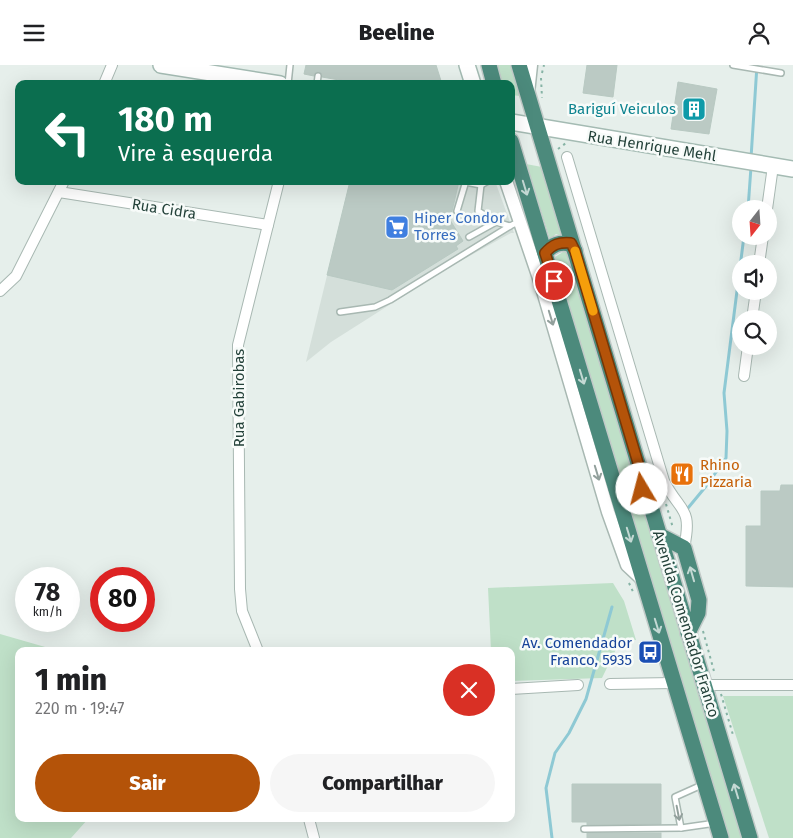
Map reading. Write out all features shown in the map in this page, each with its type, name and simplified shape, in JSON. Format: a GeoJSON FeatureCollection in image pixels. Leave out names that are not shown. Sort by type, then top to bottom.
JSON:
{"type":"FeatureCollection","features":[{"type":"Feature","properties":{"kind":"highway"},"geometry":{"type":"LineString","coordinates":[[488,65],[493,80]]}},
{"type":"Feature","properties":{"kind":"highway","name":"Avenida Comendador Franco"},"geometry":{"type":"LineString","coordinates":[[520,65],[644,483],[667,534],[710,681],[750,838]]}},
{"type":"Feature","properties":{"kind":"highway","name":"Avenida Comendador Franco"},"geometry":{"type":"LineString","coordinates":[[515,154],[721,838]]}},
{"type":"Feature","properties":{"kind":"highway"},"geometry":{"type":"LineString","coordinates":[[545,253],[551,246],[561,242],[571,243],[575,251]]}},
{"type":"Feature","properties":{"kind":"highway"},"geometry":{"type":"LineString","coordinates":[[616,489],[624,495],[634,494],[642,489],[644,483]]}},
{"type":"Feature","properties":{"kind":"highway"},"geometry":{"type":"LineString","coordinates":[[667,534],[684,548],[699,600],[695,630]]}},
{"type":"Feature","properties":{"kind":"main road"},"geometry":{"type":"LineString","coordinates":[[160,65],[212,69],[262,80]]}},
{"type":"Feature","properties":{"kind":"main road"},"geometry":{"type":"LineString","coordinates":[[467,65],[472,80]]}},
{"type":"Feature","properties":{"kind":"main road","name":"Rua Henrique Mehl"},"geometry":{"type":"LineString","coordinates":[[515,123],[793,169]]}},
{"type":"Feature","properties":{"kind":"street"},"geometry":{"type":"LineString","coordinates":[[106,80],[112,65]]}},
{"type":"Feature","properties":{"kind":"street","name":"Avenida Comendador Franco"},"geometry":{"type":"LineString","coordinates":[[528,93],[532,65]]}},
{"type":"Feature","properties":{"kind":"street","name":"Avenida Comendador Franco"},"geometry":{"type":"LineString","coordinates":[[567,157],[664,481],[669,491],[685,511],[688,520],[684,548]]}},
{"type":"Feature","properties":{"kind":"street"},"geometry":{"type":"LineString","coordinates":[[768,200],[773,166]]}},
{"type":"Feature","properties":{"kind":"street"},"geometry":{"type":"LineString","coordinates":[[0,291],[16,276],[62,185]]}},
{"type":"Feature","properties":{"kind":"street","name":"Rua Gabirobas"},"geometry":{"type":"LineString","coordinates":[[256,647],[242,611],[240,589],[238,345],[279,185]]}},
{"type":"Feature","properties":{"kind":"street","name":"Avenida Comendador Franco"},"geometry":{"type":"LineString","coordinates":[[507,185],[515,223],[608,511],[628,565],[642,580]]}},
{"type":"Feature","properties":{"kind":"street","name":"Rua Cidra"},"geometry":{"type":"LineString","coordinates":[[59,192],[268,225]]}},
{"type":"Feature","properties":{"kind":"street"},"geometry":{"type":"LineString","coordinates":[[744,376],[747,355]]}},
{"type":"Feature","properties":{"kind":"street"},"geometry":{"type":"LineString","coordinates":[[710,681],[793,685]]}},
{"type":"Feature","properties":{"kind":"street"},"geometry":{"type":"LineString","coordinates":[[610,684],[674,683]]}},
{"type":"Feature","properties":{"kind":"street"},"geometry":{"type":"LineString","coordinates":[[515,689],[578,685]]}},
{"type":"Feature","properties":{"kind":"street"},"geometry":{"type":"LineString","coordinates":[[310,822],[314,838]]}},
{"type":"Feature","properties":{"kind":"lane"},"geometry":{"type":"LineString","coordinates":[[288,80],[290,65]]}},
{"type":"Feature","properties":{"kind":"lane"},"geometry":{"type":"LineString","coordinates":[[733,65],[781,73]]}},
{"type":"Feature","properties":{"kind":"lane"},"geometry":{"type":"LineString","coordinates":[[318,76],[318,80]]}},
{"type":"Feature","properties":{"kind":"lane"},"geometry":{"type":"LineString","coordinates":[[456,211],[464,185]]}},
{"type":"Feature","properties":{"kind":"lane"},"geometry":{"type":"LineString","coordinates":[[482,185],[478,211],[496,222],[515,223]]}},
{"type":"Feature","properties":{"kind":"lane"},"geometry":{"type":"LineString","coordinates":[[469,237],[496,222]]}},
{"type":"Feature","properties":{"kind":"lane"},"geometry":{"type":"LineString","coordinates":[[340,312],[375,307],[390,300],[515,223]]}},
{"type":"Feature","properties":{"kind":"lane"},"geometry":{"type":"LineString","coordinates":[[681,828],[675,797],[705,784]]}},
{"type":"Feature","properties":{"kind":"lane"},"geometry":{"type":"LineString","coordinates":[[584,829],[681,828],[717,823]]}},
{"type":"Feature","properties":{"kind":"path"},"geometry":{"type":"LineString","coordinates":[[542,101],[541,75],[544,65]]}},
{"type":"Feature","properties":{"kind":"path"},"geometry":{"type":"LineString","coordinates":[[558,149],[563,146]]}},
{"type":"Feature","properties":{"kind":"path"},"geometry":{"type":"LineString","coordinates":[[665,500],[667,534]]}},
{"type":"Feature","properties":{"kind":"path"},"geometry":{"type":"LineString","coordinates":[[695,630],[710,681]]}},
{"type":"Feature","properties":{"kind":"shaded area"},"geometry":{"type":"Polygon","coordinates":[[[349,185],[496,185],[514,233],[446,269],[331,342],[306,362],[349,185]]]}},
{"type":"Feature","properties":{"kind":"green space"},"geometry":{"type":"Polygon","coordinates":[[[497,65],[511,65],[520,96],[515,95],[515,80],[502,80],[497,65]]]}},
{"type":"Feature","properties":{"kind":"green space"},"geometry":{"type":"Polygon","coordinates":[[[526,164],[542,167],[564,237],[556,234],[550,239],[526,164]]]}},
{"type":"Feature","properties":{"kind":"green space"},"geometry":{"type":"Polygon","coordinates":[[[563,252],[567,252],[634,474],[628,479],[624,480],[620,477],[555,257],[563,252]]]}},
{"type":"Feature","properties":{"kind":"green space"},"geometry":{"type":"Polygon","coordinates":[[[627,500],[634,503],[641,500],[744,838],[728,838],[627,500]]]}},
{"type":"Feature","properties":{"kind":"green space"},"geometry":{"type":"Polygon","coordinates":[[[613,583],[624,601],[636,640],[620,641],[602,678],[515,681],[515,647],[491,647],[488,588],[613,583]]]}},
{"type":"Feature","properties":{"kind":"green space"},"geometry":{"type":"Polygon","coordinates":[[[0,634],[45,647],[15,647],[15,822],[85,822],[71,838],[0,838],[0,634]]]}},
{"type":"Feature","properties":{"kind":"green space"},"geometry":{"type":"Polygon","coordinates":[[[723,696],[793,696],[793,838],[769,838],[723,696]]]}},
{"type":"Feature","properties":{"kind":"building"},"geometry":{"type":"Polygon","coordinates":[[[306,65],[436,65],[441,80],[339,80],[322,77],[322,74],[319,72],[316,72],[314,76],[304,74],[306,65]]]}},
{"type":"Feature","properties":{"kind":"building"},"geometry":{"type":"Polygon","coordinates":[[[587,65],[617,65],[613,97],[583,93],[587,65]]]}},
{"type":"Feature","properties":{"kind":"building","name":"Bariguí Veiculos"},"geometry":{"type":"Polygon","coordinates":[[[678,82],[717,89],[709,134],[671,129],[678,82]]]}},
{"type":"Feature","properties":{"kind":"building","name":"Hiper Condor Torres"},"geometry":{"type":"Polygon","coordinates":[[[349,185],[458,185],[450,220],[463,241],[456,246],[458,249],[392,290],[327,275],[349,185]]]}},
{"type":"Feature","properties":{"kind":"building"},"geometry":{"type":"Polygon","coordinates":[[[781,485],[793,485],[793,587],[746,586],[746,526],[761,526],[761,491],[780,491],[781,485]]]}},
{"type":"Feature","properties":{"kind":"building"},"geometry":{"type":"Polygon","coordinates":[[[572,784],[661,784],[661,824],[587,825],[587,822],[572,822],[572,784]]]}},
{"type":"Feature","properties":{"kind":"building"},"geometry":{"type":"Polygon","coordinates":[[[587,833],[661,833],[661,838],[587,838],[587,833]]]}},
{"type":"Feature","properties":{"kind":"waterway"},"geometry":{"type":"LineString","coordinates":[[751,158],[757,65]]}},
{"type":"Feature","properties":{"kind":"waterway"},"geometry":{"type":"LineString","coordinates":[[749,200],[751,167]]}},
{"type":"Feature","properties":{"kind":"waterway"},"geometry":{"type":"LineString","coordinates":[[688,508],[726,458],[727,431],[724,393],[743,245]]}},
{"type":"Feature","properties":{"kind":"waterway"},"geometry":{"type":"LineString","coordinates":[[552,838],[546,788],[555,753],[569,733],[586,699],[612,607]]}},
{"type":"Feature","properties":{"kind":"slow traffic"},"geometry":{"type":"LineString","coordinates":[[575,251],[593,311]]}},
{"type":"Feature","properties":{"kind":"place","name":"Bariguí Veiculos"},"geometry":{"type":"Point","coordinates":[694,109]}},
{"type":"Feature","properties":{"kind":"place","name":"Hiper Condor Torres"},"geometry":{"type":"Point","coordinates":[397,227]}},
{"type":"Feature","properties":{"kind":"place","name":"Rhino Pizzaria"},"geometry":{"type":"Point","coordinates":[682,474]}},
{"type":"Feature","properties":{"kind":"place","name":"Av. Comendador Franco, 5935"},"geometry":{"type":"Point","coordinates":[650,652]}},
{"type":"Feature","properties":{"kind":"route"},"geometry":{"type":"LineString","coordinates":[[554,281],[545,253],[551,246],[561,242],[571,243],[644,483],[642,489]]}}]}
